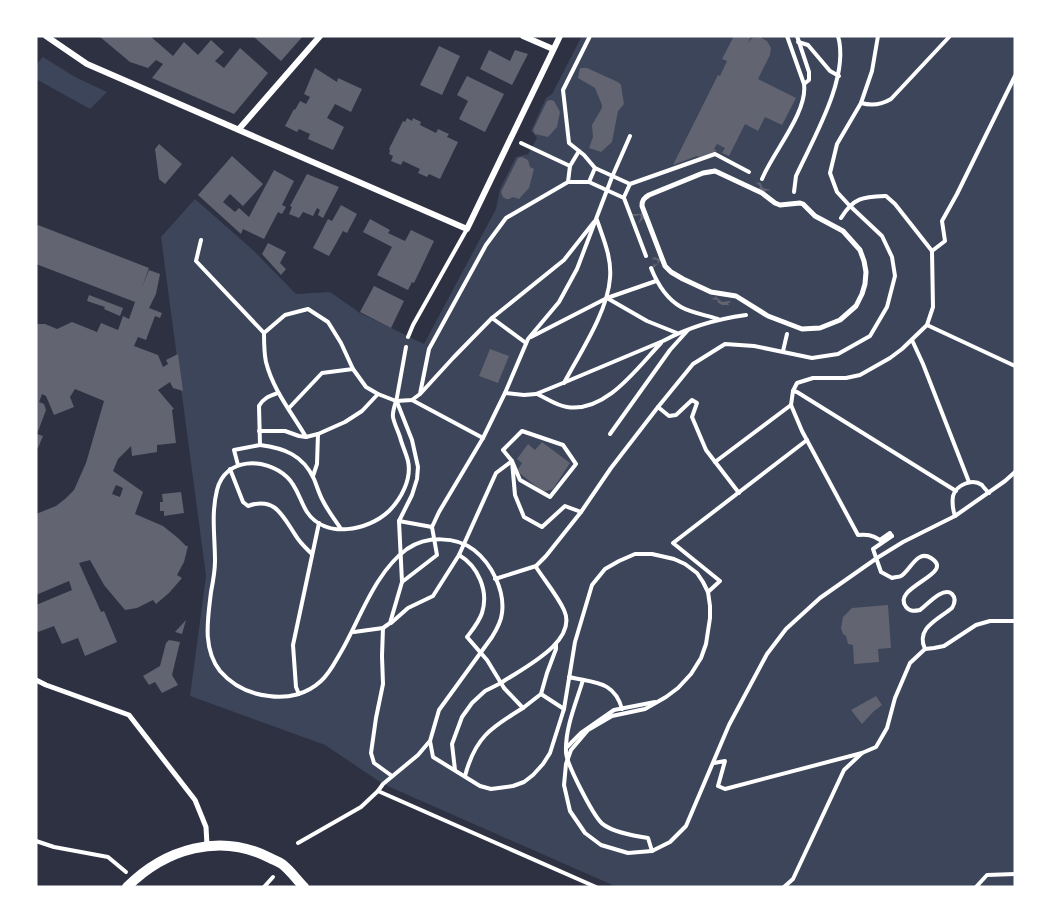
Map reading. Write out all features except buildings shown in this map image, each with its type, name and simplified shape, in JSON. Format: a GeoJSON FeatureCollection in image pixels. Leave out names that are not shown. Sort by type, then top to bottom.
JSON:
{"type":"FeatureCollection","features":[{"type":"Feature","properties":{"kind":"street"},"geometry":{"type":"LineString","coordinates":[[46,36],[87,64],[467,229],[560,36]]}},
{"type":"Feature","properties":{"kind":"street"},"geometry":{"type":"LineString","coordinates":[[239,129],[320,36]]}},
{"type":"Feature","properties":{"kind":"street"},"geometry":{"type":"LineString","coordinates":[[523,36],[553,50]]}},
{"type":"Feature","properties":{"kind":"street"},"geometry":{"type":"LineString","coordinates":[[715,171],[762,193],[775,204],[803,204],[815,216],[843,231],[860,250],[866,272],[865,284],[856,306],[840,320],[819,328],[796,327],[768,316],[736,296],[711,292],[677,275],[665,266],[642,206],[644,197],[703,173],[715,171]]}},
{"type":"Feature","properties":{"kind":"street"},"geometry":{"type":"LineString","coordinates":[[36,680],[129,716],[195,800],[206,827],[207,845]]}},
{"type":"Feature","properties":{"kind":"street"},"geometry":{"type":"LineString","coordinates":[[131,883],[154,865],[176,854],[207,845],[236,847],[263,854],[282,864],[304,887]]}},
{"type":"Feature","properties":{"kind":"lane"},"geometry":{"type":"LineString","coordinates":[[408,337],[467,229]]}},
{"type":"Feature","properties":{"kind":"path"},"geometry":{"type":"LineString","coordinates":[[590,36],[563,90],[569,143],[595,168],[612,177],[630,184],[646,179]]}},
{"type":"Feature","properties":{"kind":"path"},"geometry":{"type":"LineString","coordinates":[[762,178],[793,123],[805,92],[787,36]]}},
{"type":"Feature","properties":{"kind":"path"},"geometry":{"type":"LineString","coordinates":[[797,36],[808,72],[809,80],[804,84]]}},
{"type":"Feature","properties":{"kind":"path"},"geometry":{"type":"LineString","coordinates":[[794,192],[796,176],[839,76],[841,43],[838,36]]}},
{"type":"Feature","properties":{"kind":"path"},"geometry":{"type":"LineString","coordinates":[[495,579],[536,566],[581,512],[611,468],[693,364],[725,344],[754,346],[812,358],[838,354],[870,336],[887,307],[895,276],[892,257],[882,236],[837,192],[830,173],[837,144],[861,103],[872,71],[878,36]]}},
{"type":"Feature","properties":{"kind":"path"},"geometry":{"type":"LineString","coordinates":[[861,103],[874,105],[891,99],[950,36]]}},
{"type":"Feature","properties":{"kind":"path"},"geometry":{"type":"LineString","coordinates":[[798,42],[808,45],[830,71],[839,76]]}},
{"type":"Feature","properties":{"kind":"path"},"geometry":{"type":"LineString","coordinates":[[932,251],[945,241],[942,221],[1015,76]]}},
{"type":"Feature","properties":{"kind":"path"},"geometry":{"type":"LineString","coordinates":[[402,582],[437,555],[432,527],[483,438],[527,341],[559,302],[577,269],[630,136]]}},
{"type":"Feature","properties":{"kind":"path"},"geometry":{"type":"LineString","coordinates":[[521,142],[570,166]]}},
{"type":"Feature","properties":{"kind":"path"},"geometry":{"type":"LineString","coordinates":[[568,182],[570,166],[579,151]]}},
{"type":"Feature","properties":{"kind":"path"},"geometry":{"type":"LineString","coordinates":[[589,182],[595,168]]}},
{"type":"Feature","properties":{"kind":"path"},"geometry":{"type":"LineString","coordinates":[[420,394],[429,349],[486,245],[506,218],[568,182],[589,182],[624,198],[656,281],[681,307],[718,320]]}},
{"type":"Feature","properties":{"kind":"path"},"geometry":{"type":"LineString","coordinates":[[624,198],[630,184]]}},
{"type":"Feature","properties":{"kind":"path"},"geometry":{"type":"LineString","coordinates":[[840,219],[849,205],[861,198],[886,196],[895,204],[932,251],[933,307],[927,326],[890,358],[860,375],[846,378],[813,378],[797,383],[791,405],[802,431],[858,535],[872,535],[880,540],[890,533],[892,536],[873,549],[882,572],[892,578],[902,575],[917,559],[924,556],[934,560],[937,566],[935,572],[913,587],[904,597],[906,607],[910,610],[920,610],[946,591],[954,597],[955,603],[952,608],[925,630],[922,636],[925,649]]}},
{"type":"Feature","properties":{"kind":"path"},"geometry":{"type":"LineString","coordinates":[[563,383],[607,298],[611,276],[608,252],[596,219]]}},
{"type":"Feature","properties":{"kind":"path"},"geometry":{"type":"LineString","coordinates":[[412,400],[492,318],[564,260],[596,219]]}},
{"type":"Feature","properties":{"kind":"path"},"geometry":{"type":"LineString","coordinates":[[201,240],[196,261],[264,333],[265,360],[278,393],[306,437]]}},
{"type":"Feature","properties":{"kind":"path"},"geometry":{"type":"LineString","coordinates":[[527,341],[607,298],[656,281]]}},
{"type":"Feature","properties":{"kind":"path"},"geometry":{"type":"LineString","coordinates":[[607,298],[647,321],[678,333]]}},
{"type":"Feature","properties":{"kind":"path"},"geometry":{"type":"LineString","coordinates":[[264,333],[285,315],[308,309],[328,322],[353,369],[366,387],[396,401],[412,400],[483,438]]}},
{"type":"Feature","properties":{"kind":"path"},"geometry":{"type":"LineString","coordinates":[[505,393],[536,394],[678,333],[718,320],[751,315]]}},
{"type":"Feature","properties":{"kind":"path"},"geometry":{"type":"LineString","coordinates":[[492,318],[527,341]]}},
{"type":"Feature","properties":{"kind":"path"},"geometry":{"type":"LineString","coordinates":[[927,326],[1015,366]]}},
{"type":"Feature","properties":{"kind":"path"},"geometry":{"type":"LineString","coordinates":[[781,329],[787,333],[783,351]]}},
{"type":"Feature","properties":{"kind":"path"},"geometry":{"type":"LineString","coordinates":[[610,434],[670,350],[688,330]]}},
{"type":"Feature","properties":{"kind":"path"},"geometry":{"type":"LineString","coordinates":[[298,843],[361,807],[382,784],[418,755],[430,741],[439,710],[499,625],[502,615],[501,592],[484,560],[472,549],[442,539],[421,542],[392,562],[375,588],[328,674],[313,687],[299,694],[282,697],[248,691],[226,677],[212,657],[209,646],[207,620],[215,562],[213,511],[219,483],[230,468],[238,465],[248,463],[268,466],[286,476],[293,484],[308,513],[320,524],[332,529],[355,529],[379,519],[403,493],[409,470],[408,460],[393,416],[408,337]]}},
{"type":"Feature","properties":{"kind":"path"},"geometry":{"type":"LineString","coordinates":[[912,340],[969,482]]}},
{"type":"Feature","properties":{"kind":"path"},"geometry":{"type":"LineString","coordinates":[[536,394],[565,407],[586,407],[613,393],[663,341]]}},
{"type":"Feature","properties":{"kind":"path"},"geometry":{"type":"LineString","coordinates":[[289,408],[322,374],[353,369]]}},
{"type":"Feature","properties":{"kind":"path"},"geometry":{"type":"LineString","coordinates":[[793,391],[956,490]]}},
{"type":"Feature","properties":{"kind":"path"},"geometry":{"type":"LineString","coordinates":[[260,445],[259,406],[261,401],[278,393]]}},
{"type":"Feature","properties":{"kind":"path"},"geometry":{"type":"LineString","coordinates":[[259,431],[285,431],[306,437],[318,434],[345,422],[362,411],[378,394]]}},
{"type":"Feature","properties":{"kind":"path"},"geometry":{"type":"LineString","coordinates":[[658,406],[669,416],[676,415],[692,400],[697,403],[692,417],[705,450],[739,493]]}},
{"type":"Feature","properties":{"kind":"path"},"geometry":{"type":"LineString","coordinates":[[390,623],[402,582],[399,521],[412,495],[418,467],[412,440],[396,401]]}},
{"type":"Feature","properties":{"kind":"path"},"geometry":{"type":"LineString","coordinates":[[715,462],[791,405]]}},
{"type":"Feature","properties":{"kind":"path"},"geometry":{"type":"LineString","coordinates":[[512,461],[520,480],[550,497],[576,464],[563,446],[522,431],[503,450],[512,461],[515,495],[524,517],[542,526],[566,506],[581,512]]}},
{"type":"Feature","properties":{"kind":"path"},"geometry":{"type":"LineString","coordinates":[[313,476],[317,464],[318,434]]}},
{"type":"Feature","properties":{"kind":"path"},"geometry":{"type":"LineString","coordinates":[[708,592],[720,581],[673,543],[807,440]]}},
{"type":"Feature","properties":{"kind":"path"},"geometry":{"type":"LineString","coordinates":[[238,465],[234,450],[260,445],[292,453],[301,460],[313,476],[323,501],[341,530]]}},
{"type":"Feature","properties":{"kind":"path"},"geometry":{"type":"LineString","coordinates":[[353,632],[383,628],[408,608],[433,596],[459,555],[496,473],[512,461]]}},
{"type":"Feature","properties":{"kind":"path"},"geometry":{"type":"LineString","coordinates":[[230,468],[243,502],[248,506],[263,503],[276,508],[281,512],[297,539],[312,555]]}},
{"type":"Feature","properties":{"kind":"path"},"geometry":{"type":"LineString","coordinates":[[430,741],[433,756],[480,786],[491,789],[503,788],[524,782],[543,764],[550,753],[564,710],[575,642],[592,585],[605,569],[635,554],[652,554],[685,564],[697,573],[708,592],[710,618],[706,644],[701,658],[691,674],[666,697],[645,709],[612,716],[588,730],[572,750],[566,764],[564,785],[570,811],[585,833],[602,845],[628,853],[652,851],[670,842],[686,826],[729,724],[767,654],[786,629],[820,597],[903,542],[955,516],[1005,482],[1015,472]]}},
{"type":"Feature","properties":{"kind":"path"},"geometry":{"type":"LineString","coordinates":[[955,516],[954,493],[960,486],[969,482],[976,483],[989,493]]}},
{"type":"Feature","properties":{"kind":"path"},"geometry":{"type":"LineString","coordinates":[[399,521],[432,527]]}},
{"type":"Feature","properties":{"kind":"path"},"geometry":{"type":"LineString","coordinates":[[299,694],[296,687],[293,645],[320,524]]}},
{"type":"Feature","properties":{"kind":"path"},"geometry":{"type":"LineString","coordinates":[[459,555],[473,567],[484,592],[483,612],[467,637],[523,708]]}},
{"type":"Feature","properties":{"kind":"path"},"geometry":{"type":"LineString","coordinates":[[455,770],[452,744],[462,717],[472,704],[485,691],[547,653],[566,628],[567,620],[564,610],[536,566]]}},
{"type":"Feature","properties":{"kind":"path"},"geometry":{"type":"LineString","coordinates":[[714,763],[725,761],[718,786],[725,789],[862,753],[876,747],[888,728],[895,698],[910,663],[925,649],[944,645],[976,625],[990,621],[1015,621]]}},
{"type":"Feature","properties":{"kind":"path"},"geometry":{"type":"LineString","coordinates":[[383,628],[383,684],[371,753],[374,763],[393,776]]}},
{"type":"Feature","properties":{"kind":"path"},"geometry":{"type":"LineString","coordinates":[[465,776],[471,757],[488,732],[541,694],[556,644]]}},
{"type":"Feature","properties":{"kind":"path"},"geometry":{"type":"LineString","coordinates":[[569,677],[602,684],[612,689],[619,698],[622,709]]}},
{"type":"Feature","properties":{"kind":"path"},"geometry":{"type":"LineString","coordinates":[[583,680],[569,725],[566,754],[570,769],[602,825],[627,834],[648,838],[652,851]]}},
{"type":"Feature","properties":{"kind":"path"},"geometry":{"type":"LineString","coordinates":[[541,694],[564,710]]}},
{"type":"Feature","properties":{"kind":"path"},"geometry":{"type":"LineString","coordinates":[[566,748],[581,733],[614,710],[659,701]]}},
{"type":"Feature","properties":{"kind":"path"},"geometry":{"type":"LineString","coordinates":[[784,887],[793,879],[844,771],[862,753]]}},
{"type":"Feature","properties":{"kind":"path"},"geometry":{"type":"LineString","coordinates":[[378,791],[596,887]]}},
{"type":"Feature","properties":{"kind":"path"},"geometry":{"type":"LineString","coordinates":[[36,840],[54,847],[108,856],[131,883]]}},
{"type":"Feature","properties":{"kind":"path"},"geometry":{"type":"LineString","coordinates":[[976,887],[987,875],[1015,874]]}},
{"type":"Feature","properties":{"kind":"path"},"geometry":{"type":"LineString","coordinates":[[264,887],[273,877]]}},
{"type":"Feature","properties":{"kind":"shaded area"},"geometry":{"type":"Polygon","coordinates":[[[582,36],[1015,36],[1015,887],[617,887],[383,784],[325,745],[190,696],[206,576],[161,237],[195,199],[254,251],[296,294],[330,292],[360,313],[424,344],[496,209],[500,189],[516,157],[528,154],[537,138],[531,131],[546,98],[552,94],[582,36]]]}},
{"type":"Feature","properties":{"kind":"shaded area"},"geometry":{"type":"Polygon","coordinates":[[[43,57],[75,77],[107,92],[90,109],[36,79],[36,65],[43,57]]]}}]}
